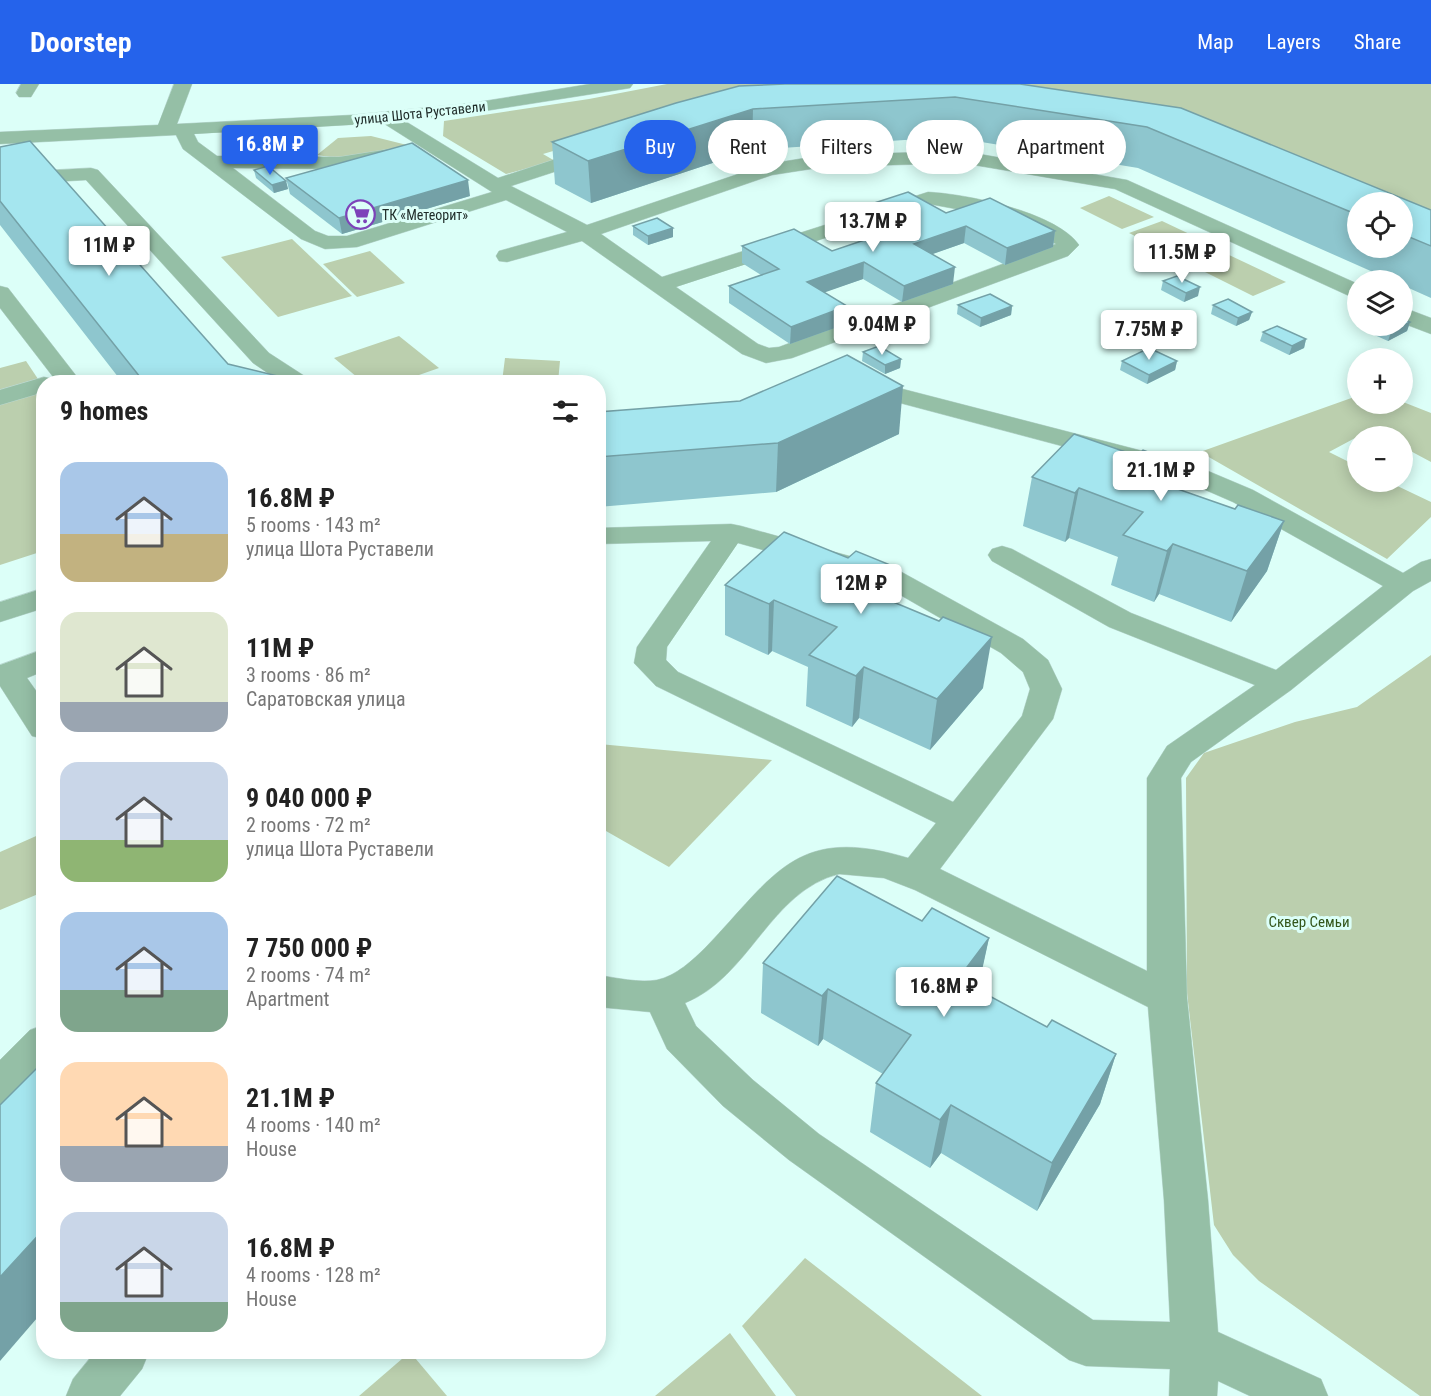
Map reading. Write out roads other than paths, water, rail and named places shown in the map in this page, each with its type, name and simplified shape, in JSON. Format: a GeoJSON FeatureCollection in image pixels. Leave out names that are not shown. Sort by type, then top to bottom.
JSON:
{"type":"FeatureCollection","features":[{"type":"Feature","properties":{"kind":"street"},"geometry":{"type":"LineString","coordinates":[[183,84],[174,130],[190,145],[308,235],[325,243],[349,242],[502,189],[612,147]]}},
{"type":"Feature","properties":{"kind":"street","name":"улица Шота Руставели"},"geometry":{"type":"LineString","coordinates":[[0,138],[388,118],[586,87],[624,84]]}},
{"type":"Feature","properties":{"kind":"street"},"geometry":{"type":"LineString","coordinates":[[388,118],[502,189],[585,233],[750,349],[766,356],[795,349],[1060,251],[1068,245],[1063,239],[1011,213],[928,198],[659,285]]}},
{"type":"Feature","properties":{"kind":"street"},"geometry":{"type":"LineString","coordinates":[[213,162],[339,163],[437,149]]}},
{"type":"Feature","properties":{"kind":"street"},"geometry":{"type":"LineString","coordinates":[[507,256],[585,233],[768,170],[824,161],[962,157],[1120,184],[1347,288]]}},
{"type":"Feature","properties":{"kind":"street"},"geometry":{"type":"LineString","coordinates":[[0,179],[91,174],[261,358],[286,375]]}},
{"type":"Feature","properties":{"kind":"street"},"geometry":{"type":"LineString","coordinates":[[0,293],[52,375]]}},
{"type":"Feature","properties":{"kind":"street"},"geometry":{"type":"LineString","coordinates":[[1413,319],[1431,327]]}},
{"type":"Feature","properties":{"kind":"street"},"geometry":{"type":"LineString","coordinates":[[836,385],[864,385],[1180,469],[1417,576],[1280,683],[1179,754],[1164,778],[1167,998],[1186,1200],[1195,1346],[1193,1396]]}},
{"type":"Feature","properties":{"kind":"street"},"geometry":{"type":"LineString","coordinates":[[0,398],[36,387]]}},
{"type":"Feature","properties":{"kind":"street"},"geometry":{"type":"LineString","coordinates":[[731,531],[652,647],[651,663],[667,679],[958,819]]}},
{"type":"Feature","properties":{"kind":"street"},"geometry":{"type":"LineString","coordinates":[[606,536],[731,531],[886,575],[1011,646],[1037,667],[1046,689],[1037,719],[915,875]]}},
{"type":"Feature","properties":{"kind":"street"},"geometry":{"type":"LineString","coordinates":[[1002,555],[1120,620],[1280,683]]}},
{"type":"Feature","properties":{"kind":"street"},"geometry":{"type":"LineString","coordinates":[[0,613],[36,600]]}},
{"type":"Feature","properties":{"kind":"street"},"geometry":{"type":"LineString","coordinates":[[36,662],[8,674],[36,716]]}},
{"type":"Feature","properties":{"kind":"street"},"geometry":{"type":"LineString","coordinates":[[606,992],[623,995],[662,995],[688,984],[711,966],[786,884],[811,868],[836,860],[869,860],[915,875],[1167,998]]}},
{"type":"Feature","properties":{"kind":"street"},"geometry":{"type":"LineString","coordinates":[[662,995],[681,1037],[738,1093],[763,1114],[804,1147],[1086,1343],[1195,1346],[1304,1396]]}},
{"type":"Feature","properties":{"kind":"street"},"geometry":{"type":"LineString","coordinates":[[0,1087],[36,1050]]}},
{"type":"Feature","properties":{"kind":"street"},"geometry":{"type":"LineString","coordinates":[[90,1396],[119,1359]]}},
{"type":"Feature","properties":{"kind":"place","name":"ТК «Метеорит»"},"geometry":{"type":"Point","coordinates":[361,215]}},
{"type":"Feature","properties":{"kind":"park label","name":"Сквер Семьи"},"geometry":{"type":"Point","coordinates":[1309,922]}}]}
